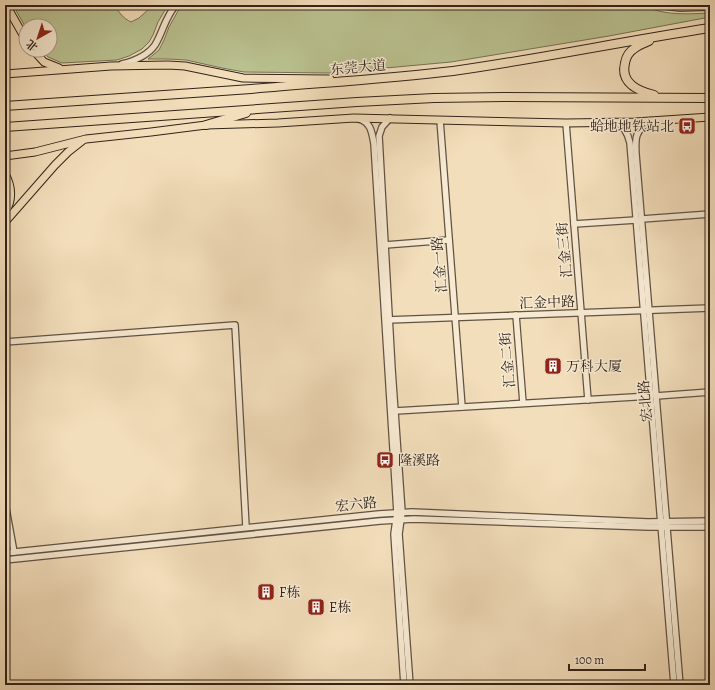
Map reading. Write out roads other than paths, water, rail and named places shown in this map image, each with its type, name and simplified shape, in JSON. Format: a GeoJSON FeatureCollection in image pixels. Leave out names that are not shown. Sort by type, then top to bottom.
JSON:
{"type":"FeatureCollection","features":[{"type":"Feature","properties":{"kind":"highway","name":"东莞大道"},"geometry":{"type":"LineString","coordinates":[[5,106],[363,80],[452,71],[710,28]]}},
{"type":"Feature","properties":{"kind":"highway"},"geometry":{"type":"LineString","coordinates":[[659,36],[634,48],[626,58],[623,70],[625,78],[634,87],[668,98]]}},
{"type":"Feature","properties":{"kind":"highway"},"geometry":{"type":"LineString","coordinates":[[5,127],[357,102],[434,98],[511,96],[710,98]]}},
{"type":"Feature","properties":{"kind":"highway"},"geometry":{"type":"LineString","coordinates":[[206,125],[262,109]]}},
{"type":"Feature","properties":{"kind":"main road"},"geometry":{"type":"LineString","coordinates":[[6,5],[18,26]]}},
{"type":"Feature","properties":{"kind":"main road"},"geometry":{"type":"LineString","coordinates":[[40,58],[44,62],[61,69]]}},
{"type":"Feature","properties":{"kind":"main road"},"geometry":{"type":"LineString","coordinates":[[5,74],[61,69],[168,65],[185,66],[243,78],[363,80]]}},
{"type":"Feature","properties":{"kind":"main road"},"geometry":{"type":"LineString","coordinates":[[5,156],[35,152],[86,139],[206,125],[278,123],[354,118],[566,123],[615,122],[710,116]]}},
{"type":"Feature","properties":{"kind":"main road"},"geometry":{"type":"LineString","coordinates":[[5,222],[68,152],[77,144],[86,139]]}},
{"type":"Feature","properties":{"kind":"main road"},"geometry":{"type":"LineString","coordinates":[[5,174],[10,186],[11,198],[5,212]]}},
{"type":"Feature","properties":{"kind":"street"},"geometry":{"type":"LineString","coordinates":[[118,66],[131,62],[146,54],[154,46],[159,38],[164,24],[176,5]]}},
{"type":"Feature","properties":{"kind":"street"},"geometry":{"type":"LineString","coordinates":[[657,5],[680,8],[710,7]]}},
{"type":"Feature","properties":{"kind":"street"},"geometry":{"type":"LineString","coordinates":[[354,118],[362,119],[370,127],[374,144],[399,512]]}},
{"type":"Feature","properties":{"kind":"street"},"geometry":{"type":"LineString","coordinates":[[390,118],[382,127],[379,136],[385,245],[387,320],[395,411],[399,512],[394,534],[404,685]]}},
{"type":"Feature","properties":{"kind":"street","name":"汇金一路"},"geometry":{"type":"LineString","coordinates":[[440,120],[462,407]]}},
{"type":"Feature","properties":{"kind":"street","name":"宏北路"},"geometry":{"type":"LineString","coordinates":[[639,220],[636,136],[638,131],[650,120]]}},
{"type":"Feature","properties":{"kind":"street","name":"宏北路"},"geometry":{"type":"LineString","coordinates":[[615,122],[625,130],[630,143],[639,220],[664,525],[680,685]]}},
{"type":"Feature","properties":{"kind":"street","name":"汇金三街"},"geometry":{"type":"LineString","coordinates":[[566,123],[588,400]]}},
{"type":"Feature","properties":{"kind":"street"},"geometry":{"type":"LineString","coordinates":[[574,224],[710,214]]}},
{"type":"Feature","properties":{"kind":"street"},"geometry":{"type":"LineString","coordinates":[[385,245],[449,240]]}},
{"type":"Feature","properties":{"kind":"street","name":"汇金中路"},"geometry":{"type":"LineString","coordinates":[[387,320],[710,308]]}},
{"type":"Feature","properties":{"kind":"street","name":"汇金二街"},"geometry":{"type":"LineString","coordinates":[[516,315],[523,403]]}},
{"type":"Feature","properties":{"kind":"street"},"geometry":{"type":"LineString","coordinates":[[5,342],[235,325],[246,527]]}},
{"type":"Feature","properties":{"kind":"street"},"geometry":{"type":"LineString","coordinates":[[395,411],[710,392]]}},
{"type":"Feature","properties":{"kind":"street"},"geometry":{"type":"LineString","coordinates":[[5,502],[14,552]]}},
{"type":"Feature","properties":{"kind":"street","name":"宏六路"},"geometry":{"type":"LineString","coordinates":[[5,553],[399,512],[710,527]]}},
{"type":"Feature","properties":{"kind":"street","name":"宏六路"},"geometry":{"type":"LineString","coordinates":[[5,560],[380,521],[414,519],[664,525],[710,521]]}},
{"type":"Feature","properties":{"kind":"street"},"geometry":{"type":"LineString","coordinates":[[398,520],[410,685]]}},
{"type":"Feature","properties":{"kind":"street","name":"宏北路"},"geometry":{"type":"LineString","coordinates":[[664,525],[674,685]]}},
{"type":"Feature","properties":{"kind":"place","name":"蛤地地铁站北"},"geometry":{"type":"Point","coordinates":[687,126]}},
{"type":"Feature","properties":{"kind":"place","name":"万科大厦"},"geometry":{"type":"Point","coordinates":[553,366]}},
{"type":"Feature","properties":{"kind":"place","name":"隆溪路"},"geometry":{"type":"Point","coordinates":[385,460]}},
{"type":"Feature","properties":{"kind":"place","name":"F栋"},"geometry":{"type":"Point","coordinates":[266,592]}},
{"type":"Feature","properties":{"kind":"place","name":"E栋"},"geometry":{"type":"Point","coordinates":[316,607]}}]}
